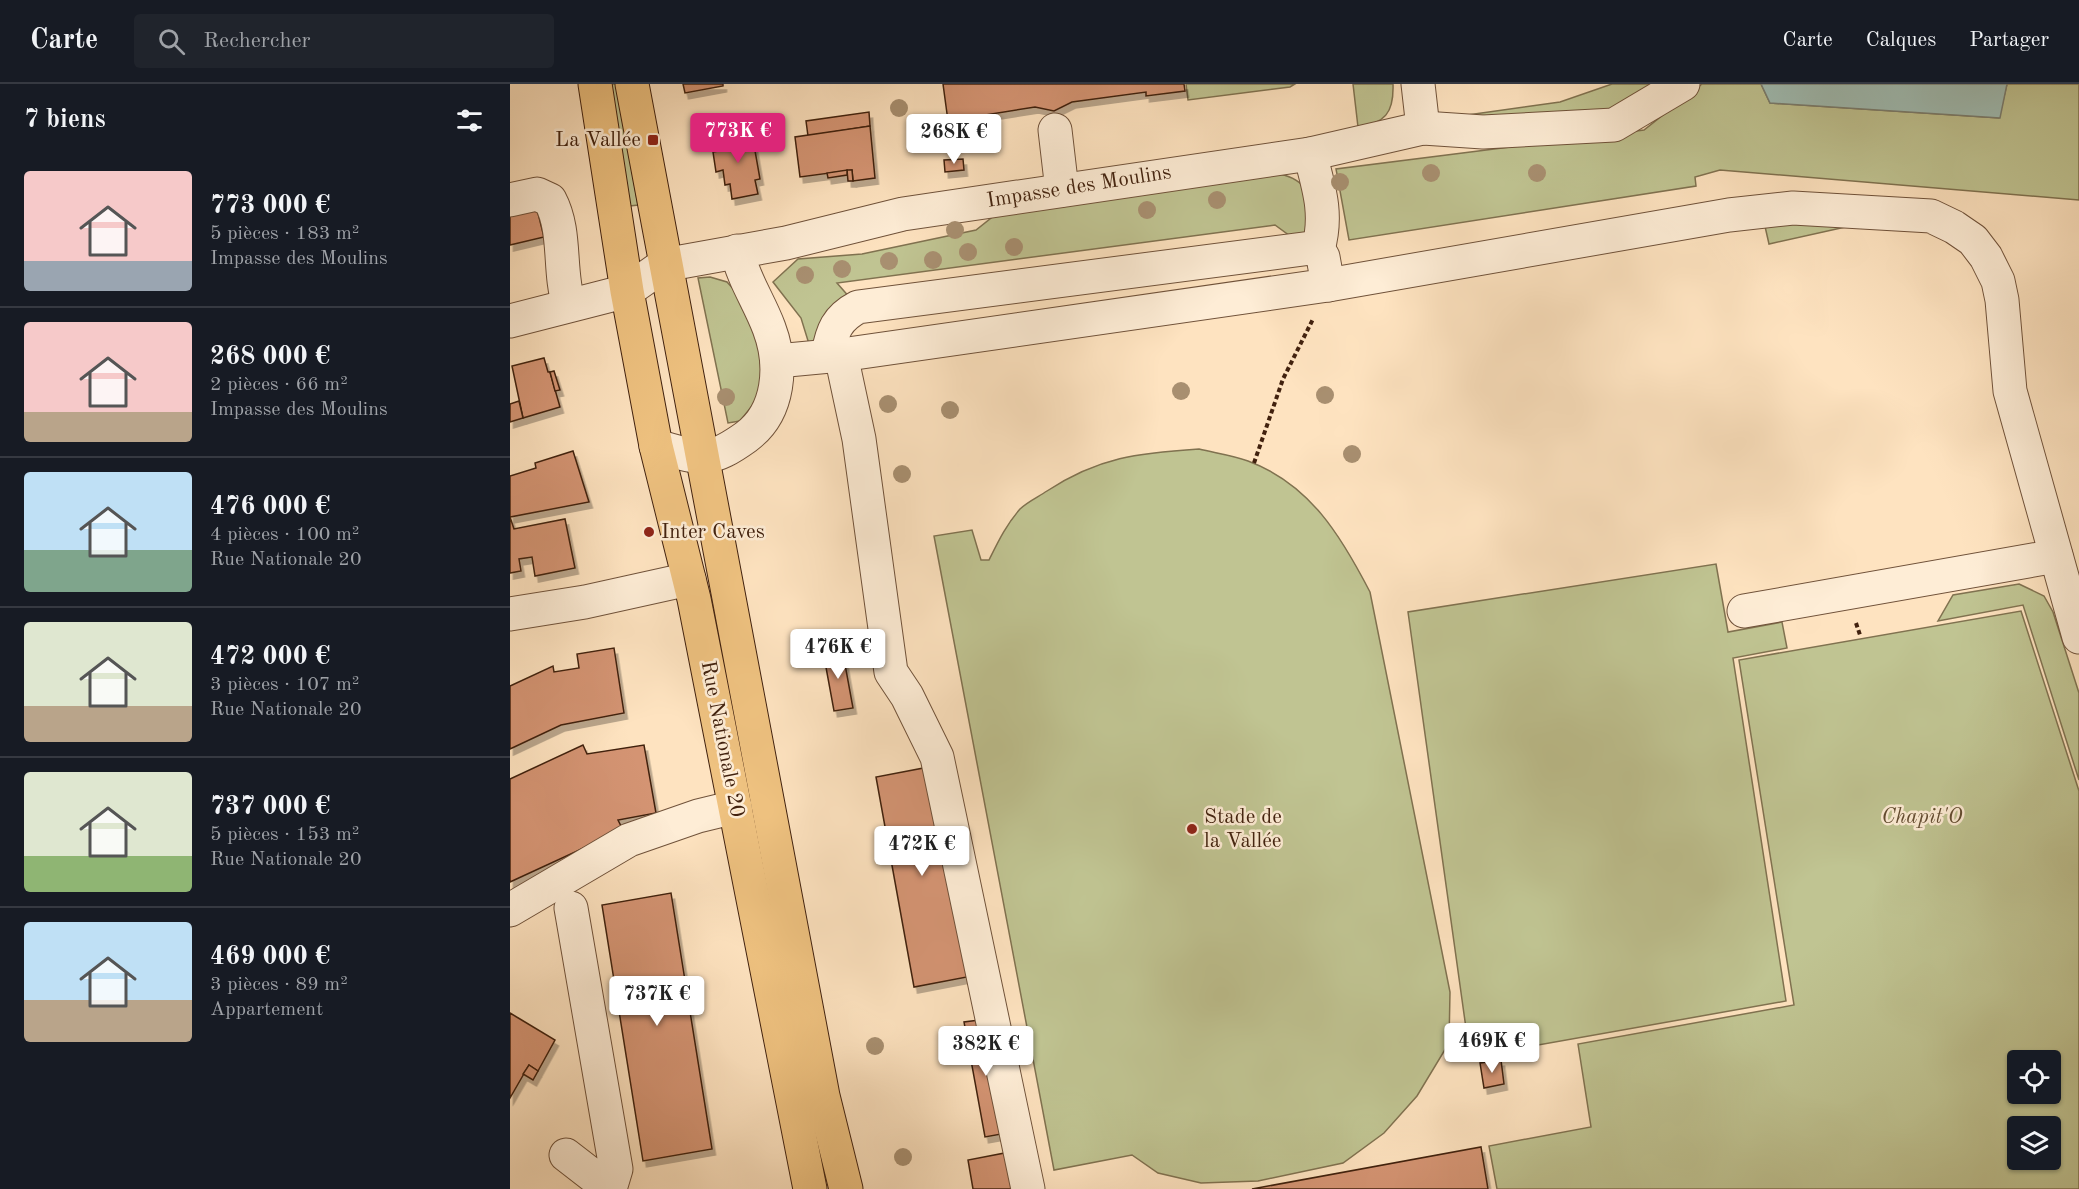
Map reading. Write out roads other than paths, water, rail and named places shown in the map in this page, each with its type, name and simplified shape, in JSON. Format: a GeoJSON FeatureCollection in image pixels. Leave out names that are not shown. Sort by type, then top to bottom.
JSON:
{"type":"FeatureCollection","features":[{"type":"Feature","properties":{"kind":"main road","name":"Rue Nationale 20"},"geometry":{"type":"LineString","coordinates":[[595,84],[627,291],[656,446],[689,579],[810,1189]]}},
{"type":"Feature","properties":{"kind":"main road","name":"Rue Nationale 20"},"geometry":{"type":"LineString","coordinates":[[632,84],[654,213],[823,1096],[846,1189]]}},
{"type":"Feature","properties":{"kind":"street"},"geometry":{"type":"LineString","coordinates":[[1418,84],[1423,128]]}},
{"type":"Feature","properties":{"kind":"street","name":"Impasse des Moulins"},"geometry":{"type":"LineString","coordinates":[[664,265],[786,243],[903,214],[1310,154],[1423,128],[1483,132],[1614,125],[1683,84]]}},
{"type":"Feature","properties":{"kind":"street"},"geometry":{"type":"LineString","coordinates":[[1055,130],[1062,190]]}},
{"type":"Feature","properties":{"kind":"street"},"geometry":{"type":"LineString","coordinates":[[1310,154],[1324,207],[1324,230],[1318,249],[1323,257],[1329,285]]}},
{"type":"Feature","properties":{"kind":"street"},"geometry":{"type":"LineString","coordinates":[[510,200],[537,194],[550,200],[562,248],[564,288],[569,305]]}},
{"type":"Feature","properties":{"kind":"street"},"geometry":{"type":"LineString","coordinates":[[777,361],[835,355],[1329,285],[1740,214],[1793,208],[1930,216],[1954,227],[1973,240],[1986,257],[1998,281],[2002,300],[2010,391],[2079,637]]}},
{"type":"Feature","properties":{"kind":"street"},"geometry":{"type":"LineString","coordinates":[[1028,1189],[937,757],[908,696],[891,672],[859,439],[831,334],[845,314],[858,307],[1311,248],[1318,249]]}},
{"type":"Feature","properties":{"kind":"street"},"geometry":{"type":"LineString","coordinates":[[656,446],[702,459],[724,453],[759,428],[771,405],[776,387],[777,361],[770,329],[741,273],[736,251]]}},
{"type":"Feature","properties":{"kind":"street"},"geometry":{"type":"LineString","coordinates":[[512,312],[569,305],[627,291],[664,265]]}},
{"type":"Feature","properties":{"kind":"street"},"geometry":{"type":"LineString","coordinates":[[1744,611],[2056,556]]}},
{"type":"Feature","properties":{"kind":"street"},"geometry":{"type":"LineString","coordinates":[[510,614],[640,592],[689,579]]}},
{"type":"Feature","properties":{"kind":"street"},"geometry":{"type":"LineString","coordinates":[[510,910],[629,840],[698,816],[735,807]]}},
{"type":"Feature","properties":{"kind":"street"},"geometry":{"type":"LineString","coordinates":[[566,1155],[610,1189],[616,1169],[571,908]]}},
{"type":"Feature","properties":{"kind":"water"},"geometry":{"type":"Polygon","coordinates":[[[1761,84],[2007,84],[2000,118],[1770,103],[1761,84]]]}},
{"type":"Feature","properties":{"kind":"place","name":"La Vallée"},"geometry":{"type":"Point","coordinates":[653,140]}},
{"type":"Feature","properties":{"kind":"place","name":"Inter Caves"},"geometry":{"type":"Point","coordinates":[649,532]}},
{"type":"Feature","properties":{"kind":"place","name":"Stade de la Vallée"},"geometry":{"type":"Point","coordinates":[1192,829]}},
{"type":"Feature","properties":{"kind":"park label","name":"Chapit'O"},"geometry":{"type":"Point","coordinates":[1922,817]}}]}
